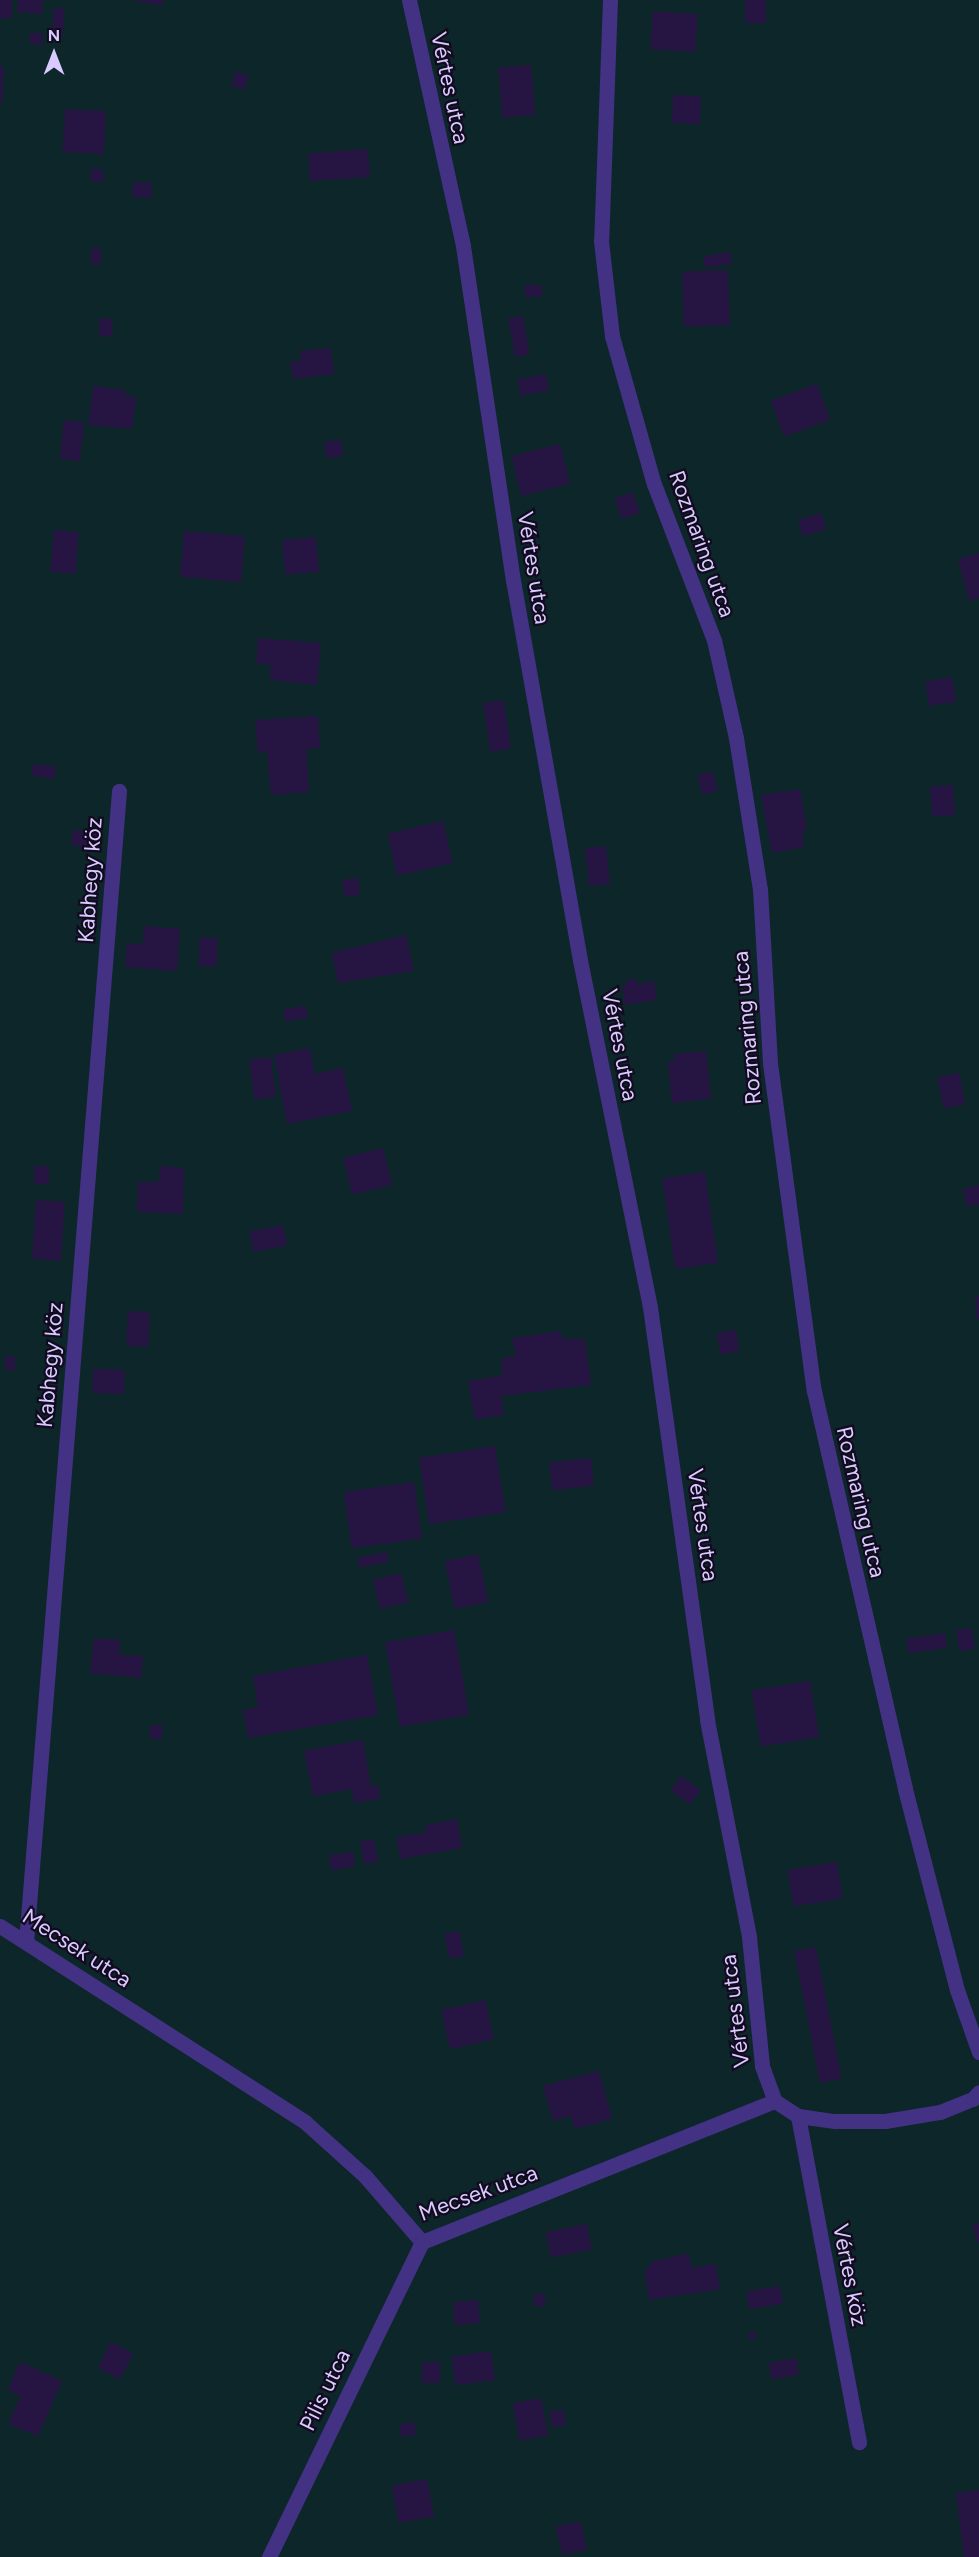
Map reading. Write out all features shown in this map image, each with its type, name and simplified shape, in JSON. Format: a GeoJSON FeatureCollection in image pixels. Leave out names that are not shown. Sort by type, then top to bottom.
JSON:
{"type":"FeatureCollection","features":[{"type":"Feature","properties":{"kind":"street","name":"Vértes utca"},"geometry":{"type":"LineString","coordinates":[[409,0],[463,246],[513,580],[580,960],[650,1307],[707,1720],[749,1937],[762,2066],[775,2101]]}},
{"type":"Feature","properties":{"kind":"street","name":"Rozmaring utca"},"geometry":{"type":"LineString","coordinates":[[610,0],[601,241],[612,336],[654,484],[714,640],[736,738],[760,889],[770,1063],[814,1390],[905,1789],[957,1990],[979,2052]]}},
{"type":"Feature","properties":{"kind":"street","name":"Kabhegy köz"},"geometry":{"type":"LineString","coordinates":[[26,1942],[119,791]]}},
{"type":"Feature","properties":{"kind":"street","name":"Mecsek utca"},"geometry":{"type":"LineString","coordinates":[[0,1926],[305,2122],[366,2176],[422,2242],[775,2101]]}},
{"type":"Feature","properties":{"kind":"street"},"geometry":{"type":"LineString","coordinates":[[775,2101],[798,2116],[835,2121],[912,2118],[973,2099],[979,2092]]}},
{"type":"Feature","properties":{"kind":"street","name":"Vértes köz"},"geometry":{"type":"LineString","coordinates":[[798,2116],[859,2442]]}},
{"type":"Feature","properties":{"kind":"street","name":"Pilis utca"},"geometry":{"type":"LineString","coordinates":[[269,2557],[422,2242]]}},
{"type":"Feature","properties":{"kind":"green space"},"geometry":{"type":"Polygon","coordinates":[[[0,0],[979,0],[979,2557],[0,2557],[0,0]]]}},
{"type":"Feature","properties":{"kind":"building"},"geometry":{"type":"Polygon","coordinates":[[[0,0],[12,0],[12,18],[0,18],[0,0]]]}},
{"type":"Feature","properties":{"kind":"building"},"geometry":{"type":"Polygon","coordinates":[[[18,0],[43,0],[42,14],[17,12],[18,0]]]}},
{"type":"Feature","properties":{"kind":"building"},"geometry":{"type":"Polygon","coordinates":[[[131,0],[163,0],[162,6],[131,0]]]}},
{"type":"Feature","properties":{"kind":"building"},"geometry":{"type":"Polygon","coordinates":[[[745,0],[766,0],[766,23],[745,23],[745,0]]]}},
{"type":"Feature","properties":{"kind":"building"},"geometry":{"type":"Polygon","coordinates":[[[54,8],[65,9],[63,37],[52,36],[54,8]]]}},
{"type":"Feature","properties":{"kind":"building"},"geometry":{"type":"Polygon","coordinates":[[[653,11],[698,14],[695,52],[650,49],[653,11]]]}},
{"type":"Feature","properties":{"kind":"building"},"geometry":{"type":"Polygon","coordinates":[[[30,33],[43,33],[42,45],[30,44],[30,33]]]}},
{"type":"Feature","properties":{"kind":"building"},"geometry":{"type":"Polygon","coordinates":[[[531,65],[535,115],[502,118],[498,68],[531,65]]]}},
{"type":"Feature","properties":{"kind":"building"},"geometry":{"type":"Polygon","coordinates":[[[0,66],[4,66],[2,103],[0,103],[0,66]]]}},
{"type":"Feature","properties":{"kind":"building"},"geometry":{"type":"Polygon","coordinates":[[[234,72],[248,74],[246,89],[232,87],[234,72]]]}},
{"type":"Feature","properties":{"kind":"building"},"geometry":{"type":"Polygon","coordinates":[[[673,95],[701,96],[700,124],[672,123],[673,95]]]}},
{"type":"Feature","properties":{"kind":"building"},"geometry":{"type":"Polygon","coordinates":[[[65,109],[106,111],[104,154],[63,152],[65,109]]]}},
{"type":"Feature","properties":{"kind":"building"},"geometry":{"type":"Polygon","coordinates":[[[368,149],[370,177],[310,181],[308,153],[368,149]]]}},
{"type":"Feature","properties":{"kind":"building"},"geometry":{"type":"Polygon","coordinates":[[[91,169],[103,169],[103,182],[91,182],[91,169]]]}},
{"type":"Feature","properties":{"kind":"building"},"geometry":{"type":"Polygon","coordinates":[[[133,182],[152,183],[151,198],[132,197],[133,182]]]}},
{"type":"Feature","properties":{"kind":"building"},"geometry":{"type":"Polygon","coordinates":[[[91,248],[101,248],[101,265],[91,265],[91,248]]]}},
{"type":"Feature","properties":{"kind":"building"},"geometry":{"type":"Polygon","coordinates":[[[730,252],[732,264],[705,268],[703,256],[730,252]]]}},
{"type":"Feature","properties":{"kind":"building"},"geometry":{"type":"Polygon","coordinates":[[[728,270],[730,325],[684,327],[682,272],[728,270]]]}},
{"type":"Feature","properties":{"kind":"building"},"geometry":{"type":"Polygon","coordinates":[[[525,285],[542,285],[542,297],[525,297],[525,285]]]}},
{"type":"Feature","properties":{"kind":"building"},"geometry":{"type":"Polygon","coordinates":[[[523,316],[530,354],[515,357],[508,319],[523,316]]]}},
{"type":"Feature","properties":{"kind":"building"},"geometry":{"type":"Polygon","coordinates":[[[100,318],[113,319],[112,337],[99,336],[100,318]]]}},
{"type":"Feature","properties":{"kind":"building"},"geometry":{"type":"Polygon","coordinates":[[[331,348],[334,374],[293,379],[290,362],[301,361],[300,351],[331,348]]]}},
{"type":"Feature","properties":{"kind":"building"},"geometry":{"type":"Polygon","coordinates":[[[546,374],[549,391],[520,396],[517,379],[546,374]]]}},
{"type":"Feature","properties":{"kind":"building"},"geometry":{"type":"Polygon","coordinates":[[[817,384],[830,420],[784,436],[771,401],[817,384]]]}},
{"type":"Feature","properties":{"kind":"building"},"geometry":{"type":"Polygon","coordinates":[[[93,386],[126,390],[125,396],[136,397],[132,429],[88,425],[93,386]]]}},
{"type":"Feature","properties":{"kind":"building"},"geometry":{"type":"Polygon","coordinates":[[[64,420],[84,422],[80,461],[60,459],[64,420]]]}},
{"type":"Feature","properties":{"kind":"building"},"geometry":{"type":"Polygon","coordinates":[[[341,440],[343,456],[326,458],[324,442],[341,440]]]}},
{"type":"Feature","properties":{"kind":"building"},"geometry":{"type":"Polygon","coordinates":[[[560,444],[570,484],[521,496],[511,456],[560,444]]]}},
{"type":"Feature","properties":{"kind":"building"},"geometry":{"type":"Polygon","coordinates":[[[632,492],[640,513],[622,519],[614,499],[632,492]]]}},
{"type":"Feature","properties":{"kind":"building"},"geometry":{"type":"Polygon","coordinates":[[[821,513],[826,529],[803,536],[798,520],[821,513]]]}},
{"type":"Feature","properties":{"kind":"building"},"geometry":{"type":"Polygon","coordinates":[[[54,530],[79,532],[75,574],[50,572],[54,530]]]}},
{"type":"Feature","properties":{"kind":"building"},"geometry":{"type":"Polygon","coordinates":[[[184,531],[245,536],[241,582],[180,577],[184,531]]]}},
{"type":"Feature","properties":{"kind":"building"},"geometry":{"type":"Polygon","coordinates":[[[316,537],[319,572],[285,575],[282,540],[316,537]]]}},
{"type":"Feature","properties":{"kind":"building"},"geometry":{"type":"Polygon","coordinates":[[[979,553],[979,598],[969,601],[958,559],[979,553]]]}},
{"type":"Feature","properties":{"kind":"building"},"geometry":{"type":"Polygon","coordinates":[[[258,638],[321,643],[317,685],[270,680],[271,665],[256,663],[258,638]]]}},
{"type":"Feature","properties":{"kind":"building"},"geometry":{"type":"Polygon","coordinates":[[[952,677],[956,702],[929,706],[925,681],[952,677]]]}},
{"type":"Feature","properties":{"kind":"building"},"geometry":{"type":"Polygon","coordinates":[[[504,700],[511,749],[490,751],[483,703],[504,700]]]}},
{"type":"Feature","properties":{"kind":"building"},"geometry":{"type":"Polygon","coordinates":[[[318,716],[320,748],[306,749],[309,792],[271,795],[267,751],[258,753],[255,720],[318,716]]]}},
{"type":"Feature","properties":{"kind":"building"},"geometry":{"type":"Polygon","coordinates":[[[33,764],[56,767],[54,779],[32,776],[33,764]]]}},
{"type":"Feature","properties":{"kind":"building"},"geometry":{"type":"Polygon","coordinates":[[[712,771],[718,790],[703,795],[697,776],[712,771]]]}},
{"type":"Feature","properties":{"kind":"building"},"geometry":{"type":"Polygon","coordinates":[[[953,785],[955,815],[932,817],[930,787],[953,785]]]}},
{"type":"Feature","properties":{"kind":"building"},"geometry":{"type":"Polygon","coordinates":[[[800,789],[807,830],[802,831],[804,847],[772,853],[761,795],[800,789]]]}},
{"type":"Feature","properties":{"kind":"building"},"geometry":{"type":"Polygon","coordinates":[[[443,821],[453,863],[397,876],[387,834],[443,821]]]}},
{"type":"Feature","properties":{"kind":"building"},"geometry":{"type":"Polygon","coordinates":[[[73,830],[101,833],[99,848],[71,845],[73,830]]]}},
{"type":"Feature","properties":{"kind":"building"},"geometry":{"type":"Polygon","coordinates":[[[606,846],[610,884],[589,886],[585,848],[606,846]]]}},
{"type":"Feature","properties":{"kind":"building"},"geometry":{"type":"Polygon","coordinates":[[[358,878],[360,895],[344,897],[342,880],[358,878]]]}},
{"type":"Feature","properties":{"kind":"building"},"geometry":{"type":"Polygon","coordinates":[[[144,926],[180,929],[177,971],[125,967],[127,943],[143,945],[144,926]]]}},
{"type":"Feature","properties":{"kind":"building"},"geometry":{"type":"Polygon","coordinates":[[[406,935],[414,971],[338,983],[332,953],[406,935]]]}},
{"type":"Feature","properties":{"kind":"building"},"geometry":{"type":"Polygon","coordinates":[[[200,937],[218,938],[216,967],[198,966],[200,937]]]}},
{"type":"Feature","properties":{"kind":"building"},"geometry":{"type":"Polygon","coordinates":[[[636,979],[637,984],[654,981],[657,1000],[625,1005],[622,986],[627,985],[626,980],[636,979]]]}},
{"type":"Feature","properties":{"kind":"building"},"geometry":{"type":"Polygon","coordinates":[[[306,1006],[308,1018],[285,1021],[283,1010],[306,1006]]]}},
{"type":"Feature","properties":{"kind":"building"},"geometry":{"type":"Polygon","coordinates":[[[310,1048],[315,1074],[343,1068],[352,1111],[287,1124],[274,1055],[310,1048]]]}},
{"type":"Feature","properties":{"kind":"building"},"geometry":{"type":"Polygon","coordinates":[[[706,1051],[711,1099],[672,1103],[668,1062],[675,1061],[674,1054],[706,1051]]]}},
{"type":"Feature","properties":{"kind":"building"},"geometry":{"type":"Polygon","coordinates":[[[271,1057],[276,1097],[254,1099],[249,1060],[271,1057]]]}},
{"type":"Feature","properties":{"kind":"building"},"geometry":{"type":"Polygon","coordinates":[[[959,1073],[965,1104],[944,1109],[937,1077],[959,1073]]]}},
{"type":"Feature","properties":{"kind":"building"},"geometry":{"type":"Polygon","coordinates":[[[383,1148],[392,1185],[352,1195],[343,1158],[383,1148]]]}},
{"type":"Feature","properties":{"kind":"building"},"geometry":{"type":"Polygon","coordinates":[[[34,1166],[49,1166],[49,1184],[34,1184],[34,1166]]]}},
{"type":"Feature","properties":{"kind":"building"},"geometry":{"type":"Polygon","coordinates":[[[160,1166],[184,1168],[183,1214],[137,1212],[138,1182],[159,1182],[160,1166]]]}},
{"type":"Feature","properties":{"kind":"building"},"geometry":{"type":"Polygon","coordinates":[[[705,1172],[718,1263],[675,1269],[662,1178],[705,1172]]]}},
{"type":"Feature","properties":{"kind":"building"},"geometry":{"type":"Polygon","coordinates":[[[979,1185],[979,1205],[967,1207],[963,1189],[979,1185]]]}},
{"type":"Feature","properties":{"kind":"building"},"geometry":{"type":"Polygon","coordinates":[[[36,1200],[65,1202],[61,1261],[32,1259],[36,1200]]]}},
{"type":"Feature","properties":{"kind":"building"},"geometry":{"type":"Polygon","coordinates":[[[283,1225],[287,1246],[254,1252],[250,1231],[283,1225]]]}},
{"type":"Feature","properties":{"kind":"building"},"geometry":{"type":"Polygon","coordinates":[[[975,1296],[979,1296],[979,1319],[977,1319],[975,1296]]]}},
{"type":"Feature","properties":{"kind":"building"},"geometry":{"type":"Polygon","coordinates":[[[128,1311],[150,1312],[148,1347],[126,1346],[128,1311]]]}},
{"type":"Feature","properties":{"kind":"building"},"geometry":{"type":"Polygon","coordinates":[[[736,1330],[739,1352],[720,1354],[717,1333],[736,1330]]]}},
{"type":"Feature","properties":{"kind":"building"},"geometry":{"type":"Polygon","coordinates":[[[560,1331],[563,1339],[585,1339],[591,1385],[501,1396],[504,1415],[475,1420],[468,1381],[501,1376],[502,1358],[516,1356],[512,1338],[560,1331]]]}},
{"type":"Feature","properties":{"kind":"building"},"geometry":{"type":"Polygon","coordinates":[[[5,1356],[15,1356],[15,1370],[5,1370],[5,1356]]]}},
{"type":"Feature","properties":{"kind":"building"},"geometry":{"type":"Polygon","coordinates":[[[93,1369],[125,1370],[124,1394],[92,1393],[93,1369]]]}},
{"type":"Feature","properties":{"kind":"building"},"geometry":{"type":"Polygon","coordinates":[[[495,1446],[505,1512],[429,1524],[419,1458],[495,1446]]]}},
{"type":"Feature","properties":{"kind":"building"},"geometry":{"type":"Polygon","coordinates":[[[591,1458],[594,1486],[552,1490],[549,1462],[591,1458]]]}},
{"type":"Feature","properties":{"kind":"building"},"geometry":{"type":"Polygon","coordinates":[[[414,1482],[422,1538],[352,1548],[344,1492],[414,1482]]]}},
{"type":"Feature","properties":{"kind":"building"},"geometry":{"type":"Polygon","coordinates":[[[387,1552],[389,1562],[359,1568],[358,1558],[387,1552]]]}},
{"type":"Feature","properties":{"kind":"building"},"geometry":{"type":"Polygon","coordinates":[[[478,1554],[488,1602],[455,1609],[445,1561],[478,1554]]]}},
{"type":"Feature","properties":{"kind":"building"},"geometry":{"type":"Polygon","coordinates":[[[401,1573],[408,1602],[380,1609],[373,1580],[401,1573]]]}},
{"type":"Feature","properties":{"kind":"building"},"geometry":{"type":"Polygon","coordinates":[[[972,1628],[975,1649],[959,1651],[956,1630],[972,1628]]]}},
{"type":"Feature","properties":{"kind":"building"},"geometry":{"type":"Polygon","coordinates":[[[454,1630],[469,1715],[400,1727],[385,1642],[454,1630]]]}},
{"type":"Feature","properties":{"kind":"building"},"geometry":{"type":"Polygon","coordinates":[[[945,1633],[947,1648],[908,1653],[906,1638],[945,1633]]]}},
{"type":"Feature","properties":{"kind":"building"},"geometry":{"type":"Polygon","coordinates":[[[94,1638],[120,1640],[119,1655],[143,1656],[141,1678],[90,1673],[94,1638]]]}},
{"type":"Feature","properties":{"kind":"building"},"geometry":{"type":"Polygon","coordinates":[[[367,1655],[378,1715],[248,1738],[243,1710],[258,1707],[253,1676],[367,1655]]]}},
{"type":"Feature","properties":{"kind":"building"},"geometry":{"type":"Polygon","coordinates":[[[810,1681],[819,1737],[761,1747],[752,1690],[810,1681]]]}},
{"type":"Feature","properties":{"kind":"building"},"geometry":{"type":"Polygon","coordinates":[[[150,1725],[162,1725],[162,1739],[150,1739],[150,1725]]]}},
{"type":"Feature","properties":{"kind":"building"},"geometry":{"type":"Polygon","coordinates":[[[363,1740],[371,1786],[378,1785],[380,1799],[354,1803],[352,1789],[313,1796],[304,1751],[363,1740]]]}},
{"type":"Feature","properties":{"kind":"building"},"geometry":{"type":"Polygon","coordinates":[[[681,1776],[701,1790],[690,1805],[671,1791],[681,1776]]]}},
{"type":"Feature","properties":{"kind":"building"},"geometry":{"type":"Polygon","coordinates":[[[457,1819],[462,1848],[400,1859],[397,1837],[426,1832],[425,1825],[457,1819]]]}},
{"type":"Feature","properties":{"kind":"building"},"geometry":{"type":"Polygon","coordinates":[[[374,1839],[378,1862],[364,1864],[360,1841],[374,1839]]]}},
{"type":"Feature","properties":{"kind":"building"},"geometry":{"type":"Polygon","coordinates":[[[353,1852],[355,1867],[331,1870],[329,1855],[353,1852]]]}},
{"type":"Feature","properties":{"kind":"building"},"geometry":{"type":"Polygon","coordinates":[[[837,1862],[843,1899],[793,1906],[788,1870],[837,1862]]]}},
{"type":"Feature","properties":{"kind":"building"},"geometry":{"type":"Polygon","coordinates":[[[459,1931],[464,1955],[450,1959],[444,1934],[459,1931]]]}},
{"type":"Feature","properties":{"kind":"building"},"geometry":{"type":"Polygon","coordinates":[[[816,1947],[842,2079],[820,2083],[794,1951],[816,1947]]]}},
{"type":"Feature","properties":{"kind":"building"},"geometry":{"type":"Polygon","coordinates":[[[485,2000],[494,2039],[450,2049],[441,2010],[485,2000]]]}},
{"type":"Feature","properties":{"kind":"building"},"geometry":{"type":"Polygon","coordinates":[[[599,2071],[612,2119],[575,2129],[571,2116],[553,2121],[543,2086],[599,2071]]]}},
{"type":"Feature","properties":{"kind":"building"},"geometry":{"type":"Polygon","coordinates":[[[979,2223],[979,2244],[972,2226],[979,2223]]]}},
{"type":"Feature","properties":{"kind":"building"},"geometry":{"type":"Polygon","coordinates":[[[587,2224],[592,2250],[551,2258],[546,2232],[587,2224]]]}},
{"type":"Feature","properties":{"kind":"building"},"geometry":{"type":"Polygon","coordinates":[[[689,2253],[691,2268],[716,2264],[720,2289],[649,2300],[645,2274],[651,2262],[689,2253]]]}},
{"type":"Feature","properties":{"kind":"building"},"geometry":{"type":"Polygon","coordinates":[[[780,2286],[783,2304],[749,2309],[746,2291],[780,2286]]]}},
{"type":"Feature","properties":{"kind":"building"},"geometry":{"type":"Polygon","coordinates":[[[534,2294],[545,2294],[545,2306],[534,2306],[534,2294]]]}},
{"type":"Feature","properties":{"kind":"building"},"geometry":{"type":"Polygon","coordinates":[[[478,2300],[480,2323],[455,2325],[453,2302],[478,2300]]]}},
{"type":"Feature","properties":{"kind":"building"},"geometry":{"type":"Polygon","coordinates":[[[756,2332],[756,2339],[748,2339],[748,2333],[756,2332]]]}},
{"type":"Feature","properties":{"kind":"building"},"geometry":{"type":"Polygon","coordinates":[[[111,2342],[133,2353],[120,2379],[98,2368],[111,2342]]]}},
{"type":"Feature","properties":{"kind":"building"},"geometry":{"type":"Polygon","coordinates":[[[491,2351],[495,2380],[455,2385],[451,2357],[491,2351]]]}},
{"type":"Feature","properties":{"kind":"building"},"geometry":{"type":"Polygon","coordinates":[[[796,2358],[799,2375],[771,2380],[768,2363],[796,2358]]]}},
{"type":"Feature","properties":{"kind":"building"},"geometry":{"type":"Polygon","coordinates":[[[20,2362],[62,2381],[38,2436],[8,2424],[21,2396],[8,2390],[20,2362]]]}},
{"type":"Feature","properties":{"kind":"building"},"geometry":{"type":"Polygon","coordinates":[[[422,2362],[440,2362],[440,2383],[422,2383],[422,2362]]]}},
{"type":"Feature","properties":{"kind":"building"},"geometry":{"type":"Polygon","coordinates":[[[541,2398],[548,2435],[520,2441],[513,2404],[541,2398]]]}},
{"type":"Feature","properties":{"kind":"building"},"geometry":{"type":"Polygon","coordinates":[[[563,2409],[566,2425],[552,2427],[549,2412],[563,2409]]]}},
{"type":"Feature","properties":{"kind":"building"},"geometry":{"type":"Polygon","coordinates":[[[414,2422],[416,2435],[401,2437],[399,2424],[414,2422]]]}},
{"type":"Feature","properties":{"kind":"building"},"geometry":{"type":"Polygon","coordinates":[[[427,2479],[434,2516],[399,2523],[392,2486],[427,2479]]]}},
{"type":"Feature","properties":{"kind":"building"},"geometry":{"type":"Polygon","coordinates":[[[979,2490],[979,2557],[964,2557],[956,2493],[979,2490]]]}},
{"type":"Feature","properties":{"kind":"building"},"geometry":{"type":"Polygon","coordinates":[[[580,2521],[587,2549],[563,2555],[556,2527],[580,2521]]]}}]}
